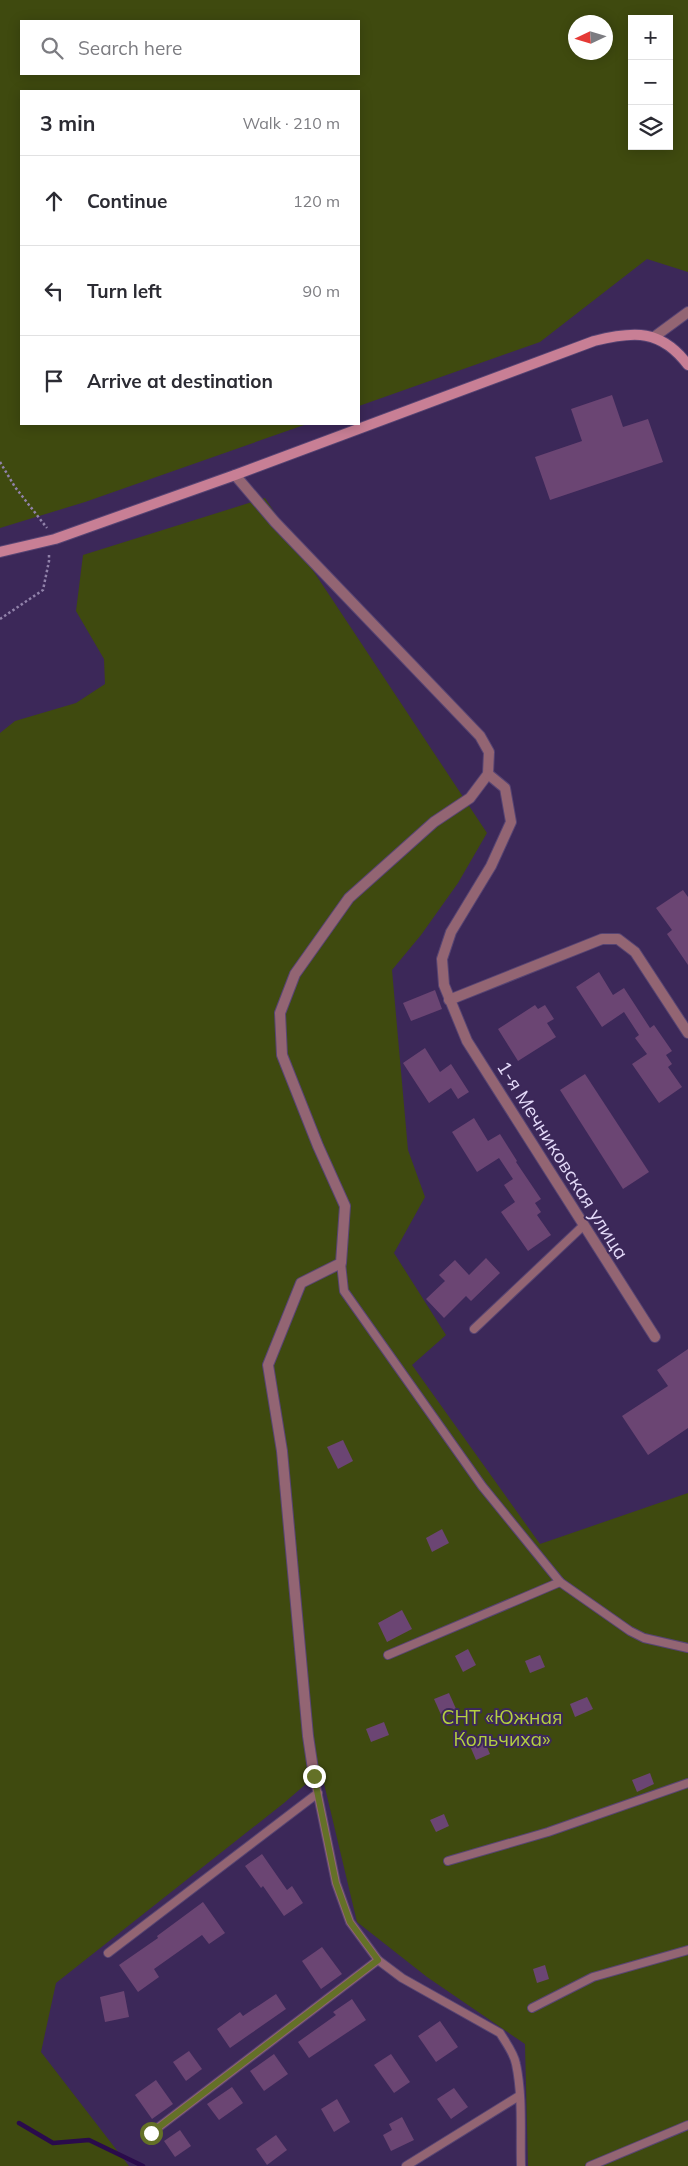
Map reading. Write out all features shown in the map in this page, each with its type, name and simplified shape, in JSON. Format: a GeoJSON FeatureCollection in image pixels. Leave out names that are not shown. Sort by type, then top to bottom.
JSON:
{"type":"FeatureCollection","features":[{"type":"Feature","properties":{"kind":"main road"},"geometry":{"type":"LineString","coordinates":[[0,552],[52,540],[235,475],[594,341],[636,333],[654,336],[667,343],[688,365]]}},
{"type":"Feature","properties":{"kind":"street"},"geometry":{"type":"LineString","coordinates":[[654,336],[688,312]]}},
{"type":"Feature","properties":{"kind":"street"},"geometry":{"type":"LineString","coordinates":[[235,475],[275,522],[480,736],[489,752],[488,774],[470,798],[434,822],[349,898],[295,974],[280,1013],[282,1055],[318,1146],[345,1206],[341,1263],[301,1283],[268,1365],[282,1451],[307,1726],[314,1776]]}},
{"type":"Feature","properties":{"kind":"street","name":"1-я Мечниковская улица"},"geometry":{"type":"LineString","coordinates":[[488,774],[505,788],[511,822],[491,866],[451,932],[442,959],[444,985],[467,1042],[655,1337]]}},
{"type":"Feature","properties":{"kind":"street"},"geometry":{"type":"LineString","coordinates":[[449,1000],[602,939],[618,939],[635,952],[688,1033]]}},
{"type":"Feature","properties":{"kind":"lane"},"geometry":{"type":"LineString","coordinates":[[474,1329],[584,1225]]}},
{"type":"Feature","properties":{"kind":"lane"},"geometry":{"type":"LineString","coordinates":[[341,1263],[344,1291],[482,1486],[560,1582],[630,1631],[644,1638],[688,1648]]}},
{"type":"Feature","properties":{"kind":"lane"},"geometry":{"type":"LineString","coordinates":[[388,1654],[560,1582]]}},
{"type":"Feature","properties":{"kind":"lane"},"geometry":{"type":"LineString","coordinates":[[314,1776],[336,1883],[350,1922],[378,1960],[402,1978],[500,2033],[516,2063],[520,2096],[520,2166]]}},
{"type":"Feature","properties":{"kind":"lane"},"geometry":{"type":"LineString","coordinates":[[448,1861],[548,1832],[688,1783]]}},
{"type":"Feature","properties":{"kind":"lane"},"geometry":{"type":"LineString","coordinates":[[108,1953],[318,1793]]}},
{"type":"Feature","properties":{"kind":"lane"},"geometry":{"type":"LineString","coordinates":[[532,2008],[593,1977],[688,1950]]}},
{"type":"Feature","properties":{"kind":"lane"},"geometry":{"type":"LineString","coordinates":[[151,2133],[378,1960]]}},
{"type":"Feature","properties":{"kind":"lane"},"geometry":{"type":"LineString","coordinates":[[406,2166],[520,2096]]}},
{"type":"Feature","properties":{"kind":"lane"},"geometry":{"type":"LineString","coordinates":[[590,2166],[688,2125]]}},
{"type":"Feature","properties":{"kind":"path"},"geometry":{"type":"LineString","coordinates":[[0,462],[52,540],[43,590],[0,618]]}},
{"type":"Feature","properties":{"kind":"green space"},"geometry":{"type":"Polygon","coordinates":[[[0,0],[688,0],[688,272],[647,259],[540,342],[360,406],[360,90],[20,90],[20,425],[304,425],[85,502],[0,528],[0,0]]]}},
{"type":"Feature","properties":{"kind":"green space","name":"СНТ «Южная Кольчиха»"},"geometry":{"type":"Polygon","coordinates":[[[265,498],[487,833],[458,883],[421,935],[392,970],[408,1150],[425,1197],[394,1253],[446,1335],[412,1365],[540,1544],[688,1493],[688,2166],[528,2166],[525,2044],[427,1977],[357,1922],[321,1771],[284,1803],[56,1983],[41,2052],[129,2166],[0,2166],[0,733],[15,721],[76,703],[105,684],[104,659],[76,611],[83,555],[265,498]]]}},
{"type":"Feature","properties":{"kind":"building"},"geometry":{"type":"Polygon","coordinates":[[[612,395],[623,427],[648,419],[663,462],[550,500],[535,457],[582,441],[571,409],[612,395]]]}},
{"type":"Feature","properties":{"kind":"building"},"geometry":{"type":"Polygon","coordinates":[[[683,890],[688,897],[688,965],[667,934],[672,930],[656,908],[683,890]]]}},
{"type":"Feature","properties":{"kind":"building"},"geometry":{"type":"Polygon","coordinates":[[[599,972],[613,995],[624,988],[650,1028],[654,1025],[672,1051],[666,1055],[672,1064],[668,1067],[682,1087],[659,1103],[632,1064],[647,1054],[635,1038],[639,1035],[624,1012],[602,1027],[576,987],[599,972]]]}},
{"type":"Feature","properties":{"kind":"building"},"geometry":{"type":"Polygon","coordinates":[[[435,990],[442,1009],[411,1021],[403,1003],[435,990]]]}},
{"type":"Feature","properties":{"kind":"building"},"geometry":{"type":"Polygon","coordinates":[[[535,1005],[538,1009],[545,1005],[554,1019],[547,1023],[556,1037],[518,1061],[498,1029],[535,1005]]]}},
{"type":"Feature","properties":{"kind":"building"},"geometry":{"type":"Polygon","coordinates":[[[425,1048],[440,1072],[451,1064],[469,1092],[458,1099],[451,1088],[429,1103],[403,1063],[425,1048]]]}},
{"type":"Feature","properties":{"kind":"building"},"geometry":{"type":"Polygon","coordinates":[[[585,1074],[649,1172],[623,1189],[560,1090],[585,1074]]]}},
{"type":"Feature","properties":{"kind":"building"},"geometry":{"type":"Polygon","coordinates":[[[474,1118],[488,1141],[500,1134],[541,1199],[535,1203],[541,1212],[537,1215],[551,1235],[528,1251],[501,1212],[515,1202],[504,1185],[513,1179],[499,1158],[477,1172],[452,1132],[474,1118]]]}},
{"type":"Feature","properties":{"kind":"building"},"geometry":{"type":"Polygon","coordinates":[[[486,1258],[500,1273],[471,1301],[466,1296],[444,1318],[426,1299],[445,1281],[439,1275],[455,1260],[469,1275],[486,1258]]]}},
{"type":"Feature","properties":{"kind":"building"},"geometry":{"type":"Polygon","coordinates":[[[688,1349],[688,1428],[648,1455],[622,1416],[668,1386],[657,1370],[688,1349]]]}},
{"type":"Feature","properties":{"kind":"building"},"geometry":{"type":"Polygon","coordinates":[[[343,1440],[353,1461],[338,1469],[327,1447],[343,1440]]]}},
{"type":"Feature","properties":{"kind":"building"},"geometry":{"type":"Polygon","coordinates":[[[442,1529],[449,1543],[432,1552],[426,1538],[442,1529]]]}},
{"type":"Feature","properties":{"kind":"building"},"geometry":{"type":"Polygon","coordinates":[[[402,1610],[412,1629],[387,1642],[378,1623],[402,1610]]]}},
{"type":"Feature","properties":{"kind":"building"},"geometry":{"type":"Polygon","coordinates":[[[468,1649],[476,1665],[463,1672],[455,1656],[468,1649]]]}},
{"type":"Feature","properties":{"kind":"building"},"geometry":{"type":"Polygon","coordinates":[[[540,1655],[545,1667],[530,1673],[525,1661],[540,1655]]]}},
{"type":"Feature","properties":{"kind":"building"},"geometry":{"type":"Polygon","coordinates":[[[449,1693],[457,1711],[442,1717],[434,1699],[449,1693]]]}},
{"type":"Feature","properties":{"kind":"building"},"geometry":{"type":"Polygon","coordinates":[[[587,1697],[593,1709],[575,1717],[570,1704],[587,1697]]]}},
{"type":"Feature","properties":{"kind":"building"},"geometry":{"type":"Polygon","coordinates":[[[384,1722],[389,1735],[371,1742],[366,1729],[384,1722]]]}},
{"type":"Feature","properties":{"kind":"building"},"geometry":{"type":"Polygon","coordinates":[[[484,1740],[490,1754],[476,1760],[470,1746],[484,1740]]]}},
{"type":"Feature","properties":{"kind":"building"},"geometry":{"type":"Polygon","coordinates":[[[650,1773],[654,1784],[637,1792],[632,1780],[650,1773]]]}},
{"type":"Feature","properties":{"kind":"building"},"geometry":{"type":"Polygon","coordinates":[[[444,1814],[449,1826],[436,1832],[430,1820],[444,1814]]]}},
{"type":"Feature","properties":{"kind":"building"},"geometry":{"type":"Polygon","coordinates":[[[262,1854],[287,1890],[292,1886],[303,1903],[284,1916],[263,1886],[261,1888],[245,1866],[262,1854]]]}},
{"type":"Feature","properties":{"kind":"building"},"geometry":{"type":"Polygon","coordinates":[[[203,1902],[225,1933],[209,1944],[202,1935],[154,1969],[159,1977],[138,1992],[119,1965],[158,1938],[157,1936],[203,1902]]]}},
{"type":"Feature","properties":{"kind":"building"},"geometry":{"type":"Polygon","coordinates":[[[322,1947],[342,1974],[321,1989],[302,1961],[322,1947]]]}},
{"type":"Feature","properties":{"kind":"building"},"geometry":{"type":"Polygon","coordinates":[[[545,1965],[549,1979],[537,1983],[533,1969],[545,1965]]]}},
{"type":"Feature","properties":{"kind":"building"},"geometry":{"type":"Polygon","coordinates":[[[124,1991],[129,2017],[105,2022],[100,1997],[124,1991]]]}},
{"type":"Feature","properties":{"kind":"building"},"geometry":{"type":"Polygon","coordinates":[[[276,1994],[286,2009],[230,2048],[217,2029],[240,2012],[243,2016],[276,1994]]]}},
{"type":"Feature","properties":{"kind":"building"},"geometry":{"type":"Polygon","coordinates":[[[352,1999],[366,2020],[309,2058],[298,2042],[336,2015],[333,2012],[352,1999]]]}},
{"type":"Feature","properties":{"kind":"building"},"geometry":{"type":"Polygon","coordinates":[[[440,2021],[458,2047],[436,2062],[418,2036],[440,2021]]]}},
{"type":"Feature","properties":{"kind":"building"},"geometry":{"type":"Polygon","coordinates":[[[189,2051],[202,2069],[186,2081],[173,2062],[189,2051]]]}},
{"type":"Feature","properties":{"kind":"building"},"geometry":{"type":"Polygon","coordinates":[[[274,2054],[288,2074],[264,2091],[250,2071],[274,2054]]]}},
{"type":"Feature","properties":{"kind":"building"},"geometry":{"type":"Polygon","coordinates":[[[391,2054],[410,2082],[394,2093],[374,2065],[391,2054]]]}},
{"type":"Feature","properties":{"kind":"building"},"geometry":{"type":"Polygon","coordinates":[[[156,2080],[173,2104],[152,2119],[135,2095],[156,2080]]]}},
{"type":"Feature","properties":{"kind":"building"},"geometry":{"type":"Polygon","coordinates":[[[232,2087],[243,2103],[219,2120],[207,2104],[232,2087]]]}},
{"type":"Feature","properties":{"kind":"building"},"geometry":{"type":"Polygon","coordinates":[[[454,2088],[468,2107],[451,2119],[437,2099],[454,2088]]]}},
{"type":"Feature","properties":{"kind":"building"},"geometry":{"type":"Polygon","coordinates":[[[337,2099],[350,2122],[334,2132],[321,2109],[337,2099]]]}},
{"type":"Feature","properties":{"kind":"building"},"geometry":{"type":"Polygon","coordinates":[[[402,2117],[414,2140],[391,2151],[383,2135],[392,2130],[389,2124],[402,2117]]]}},
{"type":"Feature","properties":{"kind":"building"},"geometry":{"type":"Polygon","coordinates":[[[180,2130],[191,2146],[175,2157],[164,2141],[180,2130]]]}},
{"type":"Feature","properties":{"kind":"building"},"geometry":{"type":"Polygon","coordinates":[[[276,2135],[287,2150],[267,2165],[256,2149],[276,2135]]]}},
{"type":"Feature","properties":{"kind":"waterway"},"geometry":{"type":"LineString","coordinates":[[19,2123],[53,2143],[89,2140],[143,2166]]}},
{"type":"Feature","properties":{"kind":"route"},"geometry":{"type":"LineString","coordinates":[[151,2133],[378,1960],[350,1922],[336,1883],[314,1776]]}}]}
